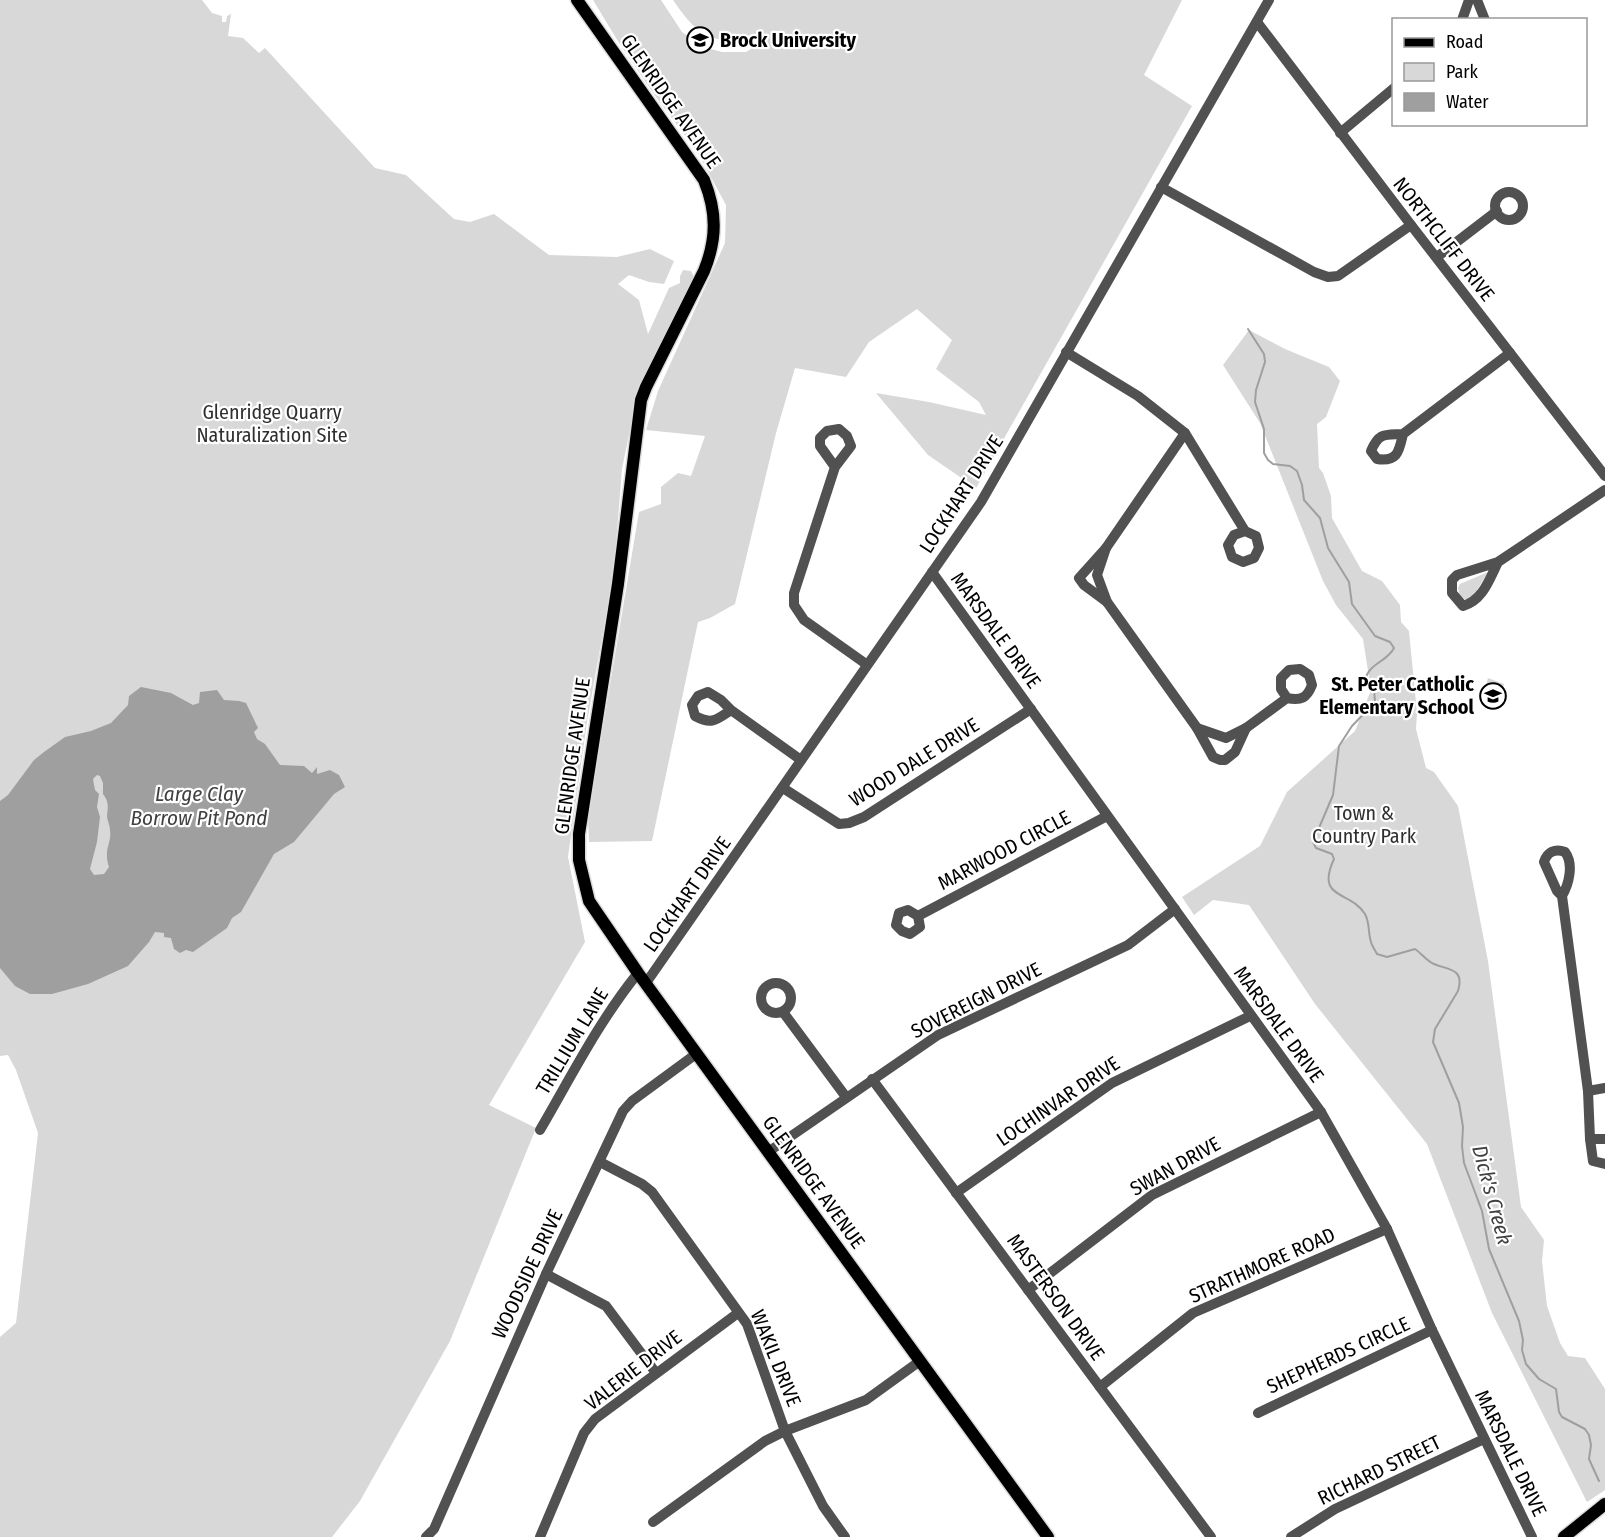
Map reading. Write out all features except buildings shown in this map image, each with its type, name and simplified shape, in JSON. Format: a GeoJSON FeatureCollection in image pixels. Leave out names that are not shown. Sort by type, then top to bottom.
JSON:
{"type":"FeatureCollection","features":[{"type":"Feature","properties":{"kind":"main road","name":"GLENRIDGE AVENUE"},"geometry":{"type":"LineString","coordinates":[[577,0],[704,180],[711,202],[715,230],[712,252],[704,271],[641,400],[618,584],[579,834],[579,860],[589,901],[696,1054],[1048,1537]]}},
{"type":"Feature","properties":{"kind":"main road"},"geometry":{"type":"LineString","coordinates":[[1564,1537],[1605,1504]]}},
{"type":"Feature","properties":{"kind":"street","name":"LOCKHART DRIVE"},"geometry":{"type":"LineString","coordinates":[[642,978],[783,788],[866,664],[981,502],[1269,0]]}},
{"type":"Feature","properties":{"kind":"street"},"geometry":{"type":"LineString","coordinates":[[1463,18],[1469,0]]}},
{"type":"Feature","properties":{"kind":"street"},"geometry":{"type":"LineString","coordinates":[[1477,0],[1484,18]]}},
{"type":"Feature","properties":{"kind":"street","name":"NORTHCLIFF DRIVE"},"geometry":{"type":"LineString","coordinates":[[1257,22],[1410,225],[1605,476]]}},
{"type":"Feature","properties":{"kind":"street"},"geometry":{"type":"LineString","coordinates":[[1340,133],[1392,90]]}},
{"type":"Feature","properties":{"kind":"street"},"geometry":{"type":"LineString","coordinates":[[1161,187],[1314,272],[1328,277],[1338,276],[1410,225]]}},
{"type":"Feature","properties":{"kind":"street"},"geometry":{"type":"LineString","coordinates":[[1437,257],[1497,212]]}},
{"type":"Feature","properties":{"kind":"street"},"geometry":{"type":"LineString","coordinates":[[1066,352],[1138,396],[1185,432],[1245,531]]}},
{"type":"Feature","properties":{"kind":"street"},"geometry":{"type":"LineString","coordinates":[[1403,434],[1510,353]]}},
{"type":"Feature","properties":{"kind":"street"},"geometry":{"type":"LineString","coordinates":[[1107,602],[1084,585],[1079,578],[1106,548],[1185,432]]}},
{"type":"Feature","properties":{"kind":"street"},"geometry":{"type":"LineString","coordinates":[[836,468],[794,593],[794,605],[804,620],[866,664]]}},
{"type":"Feature","properties":{"kind":"street"},"geometry":{"type":"LineString","coordinates":[[1498,562],[1483,593],[1470,604],[1463,606],[1452,593],[1452,580],[1457,575],[1498,562],[1605,490]]}},
{"type":"Feature","properties":{"kind":"street"},"geometry":{"type":"LineString","coordinates":[[1106,548],[1097,575],[1107,602],[1197,728],[1213,757],[1225,760],[1235,752],[1246,728]]}},
{"type":"Feature","properties":{"kind":"street","name":"MARSDALE DRIVE"},"geometry":{"type":"LineString","coordinates":[[932,572],[1321,1112],[1387,1229],[1432,1330],[1532,1537]]}},
{"type":"Feature","properties":{"kind":"street"},"geometry":{"type":"LineString","coordinates":[[1197,728],[1226,738],[1246,728],[1287,698]]}},
{"type":"Feature","properties":{"kind":"street","name":"WOOD DALE DRIVE"},"geometry":{"type":"LineString","coordinates":[[783,788],[839,824],[849,823],[864,817],[1031,709]]}},
{"type":"Feature","properties":{"kind":"street"},"geometry":{"type":"LineString","coordinates":[[731,710],[801,760]]}},
{"type":"Feature","properties":{"kind":"street","name":"MARWOOD CIRCLE"},"geometry":{"type":"LineString","coordinates":[[918,916],[1107,816]]}},
{"type":"Feature","properties":{"kind":"street"},"geometry":{"type":"LineString","coordinates":[[1562,896],[1588,1091],[1593,1161],[1605,1164]]}},
{"type":"Feature","properties":{"kind":"street","name":"SOVEREIGN DRIVE"},"geometry":{"type":"LineString","coordinates":[[768,1152],[938,1035],[1128,945],[1175,909]]}},
{"type":"Feature","properties":{"kind":"street","name":"TRILLIUM LANE"},"geometry":{"type":"LineString","coordinates":[[540,1130],[583,1054],[621,994],[642,978]]}},
{"type":"Feature","properties":{"kind":"street"},"geometry":{"type":"LineString","coordinates":[[783,1012],[846,1097]]}},
{"type":"Feature","properties":{"kind":"street","name":"LOCHINVAR DRIVE"},"geometry":{"type":"LineString","coordinates":[[956,1192],[1112,1083],[1250,1016]]}},
{"type":"Feature","properties":{"kind":"street","name":"WOODSIDE DRIVE"},"geometry":{"type":"LineString","coordinates":[[426,1537],[434,1529],[546,1274],[623,1111],[632,1101],[696,1054]]}},
{"type":"Feature","properties":{"kind":"street","name":"MASTERSON DRIVE"},"geometry":{"type":"LineString","coordinates":[[872,1079],[1210,1537]]}},
{"type":"Feature","properties":{"kind":"street"},"geometry":{"type":"LineString","coordinates":[[1588,1091],[1605,1088]]}},
{"type":"Feature","properties":{"kind":"street","name":"SWAN DRIVE"},"geometry":{"type":"LineString","coordinates":[[1028,1290],[1152,1195],[1321,1112]]}},
{"type":"Feature","properties":{"kind":"street"},"geometry":{"type":"LineString","coordinates":[[1590,1139],[1605,1139]]}},
{"type":"Feature","properties":{"kind":"street","name":"WAKIL DRIVE"},"geometry":{"type":"LineString","coordinates":[[600,1162],[642,1184],[652,1192],[747,1324],[785,1431],[824,1506],[846,1537]]}},
{"type":"Feature","properties":{"kind":"street","name":"STRATHMORE ROAD"},"geometry":{"type":"LineString","coordinates":[[1100,1387],[1193,1313],[1387,1229]]}},
{"type":"Feature","properties":{"kind":"street"},"geometry":{"type":"LineString","coordinates":[[546,1274],[606,1306],[656,1373]]}},
{"type":"Feature","properties":{"kind":"street","name":"VALERIE DRIVE"},"geometry":{"type":"LineString","coordinates":[[540,1537],[584,1433],[595,1419],[738,1312]]}},
{"type":"Feature","properties":{"kind":"street","name":"SHEPHERDS CIRCLE"},"geometry":{"type":"LineString","coordinates":[[1258,1413],[1432,1330]]}},
{"type":"Feature","properties":{"kind":"street"},"geometry":{"type":"LineString","coordinates":[[653,1522],[765,1441],[866,1400],[920,1362]]}},
{"type":"Feature","properties":{"kind":"street","name":"RICHARD STREET"},"geometry":{"type":"LineString","coordinates":[[1291,1537],[1335,1509],[1484,1438]]}},
{"type":"Feature","properties":{"kind":"green space","name":"Glenridge Quarry Naturalization Site"},"geometry":{"type":"Polygon","coordinates":[[[0,0],[202,0],[212,13],[222,16],[222,22],[226,22],[227,16],[231,14],[228,36],[243,38],[259,53],[265,48],[375,168],[406,175],[454,219],[470,222],[494,214],[549,255],[617,257],[650,249],[674,261],[664,284],[629,275],[618,284],[639,300],[648,334],[669,288],[680,283],[683,270],[691,271],[695,279],[639,386],[622,469],[614,570],[587,722],[568,857],[585,942],[489,1105],[536,1128],[450,1341],[360,1501],[332,1537],[0,1537],[0,1337],[16,1323],[38,1133],[16,1070],[8,1055],[0,1056],[0,0]]]}},
{"type":"Feature","properties":{"kind":"green space"},"geometry":{"type":"Polygon","coordinates":[[[593,0],[661,0],[682,32],[703,47],[722,52],[746,52],[761,43],[756,35],[728,40],[707,36],[690,22],[673,0],[1182,0],[1144,75],[1192,106],[976,488],[928,455],[876,393],[986,415],[979,402],[936,369],[952,340],[917,309],[869,342],[846,377],[795,368],[776,433],[735,604],[698,622],[652,841],[589,842],[588,816],[639,512],[661,504],[661,487],[678,473],[691,476],[705,436],[646,430],[658,391],[725,243],[726,205],[698,153],[656,97],[593,0]]]}},
{"type":"Feature","properties":{"kind":"green space","name":"Town & Country Park"},"geometry":{"type":"Polygon","coordinates":[[[1249,330],[1285,349],[1329,367],[1340,381],[1326,417],[1317,424],[1319,468],[1331,496],[1332,518],[1362,571],[1382,581],[1400,605],[1401,622],[1409,631],[1417,713],[1416,729],[1426,768],[1434,772],[1458,806],[1488,961],[1521,1207],[1544,1240],[1542,1261],[1547,1306],[1560,1343],[1568,1356],[1585,1358],[1605,1389],[1605,1490],[1587,1502],[1492,1313],[1427,1144],[1315,1004],[1249,905],[1213,900],[1194,915],[1182,897],[1260,846],[1287,792],[1355,731],[1371,690],[1363,639],[1336,605],[1323,581],[1260,423],[1223,365],[1249,330]]]}},
{"type":"Feature","properties":{"kind":"green space"},"geometry":{"type":"Polygon","coordinates":[[[1488,572],[1473,597],[1467,600],[1460,597],[1458,588],[1460,584],[1488,572]]]}},
{"type":"Feature","properties":{"kind":"green space"},"geometry":{"type":"Polygon","coordinates":[[[1488,678],[1504,684],[1501,697],[1482,700],[1488,678]]]}},
{"type":"Feature","properties":{"kind":"water","name":"Large Clay Borrow Pit Pond"},"geometry":{"type":"Polygon","coordinates":[[[141,687],[171,693],[193,705],[199,703],[200,692],[217,690],[224,700],[246,703],[258,728],[254,732],[257,739],[265,744],[280,765],[304,766],[312,773],[317,767],[317,774],[330,770],[339,775],[345,787],[334,794],[294,842],[274,854],[241,912],[232,918],[227,928],[193,952],[186,950],[180,953],[174,949],[171,938],[164,937],[164,933],[155,932],[128,966],[88,984],[52,994],[30,994],[15,986],[0,968],[0,801],[8,795],[34,760],[65,737],[91,731],[111,723],[128,705],[129,696],[141,687]],[[97,775],[93,779],[95,790],[99,794],[97,807],[100,817],[90,869],[94,875],[104,874],[109,867],[107,855],[110,835],[107,818],[108,804],[103,794],[103,783],[97,775]]]}},
{"type":"Feature","properties":{"kind":"waterway","name":"Dick's Creek"},"geometry":{"type":"LineString","coordinates":[[1248,329],[1264,354],[1265,362],[1256,390],[1255,402],[1264,429],[1264,453],[1273,464],[1290,466],[1297,471],[1304,500],[1320,518],[1328,548],[1349,582],[1352,604],[1375,636],[1390,642],[1394,648],[1367,674],[1365,680],[1374,689],[1375,702],[1352,726],[1339,746],[1333,795],[1313,842],[1316,848],[1332,854],[1334,859],[1329,872],[1329,882],[1337,893],[1359,906],[1365,914],[1371,942],[1377,954],[1387,957],[1415,949],[1431,963],[1454,971],[1459,978],[1458,991],[1435,1029],[1433,1042],[1459,1103],[1463,1127],[1464,1163],[1482,1211],[1489,1249],[1519,1321],[1526,1364],[1539,1379],[1556,1389],[1559,1412],[1562,1417],[1585,1429],[1589,1435],[1591,1445],[1589,1459],[1599,1481]]}},
{"type":"Feature","properties":{"kind":"place","name":"Brock University"},"geometry":{"type":"Point","coordinates":[700,40]}},
{"type":"Feature","properties":{"kind":"place","name":"St. Peter Catholic Elementary School"},"geometry":{"type":"Point","coordinates":[1493,696]}}]}
